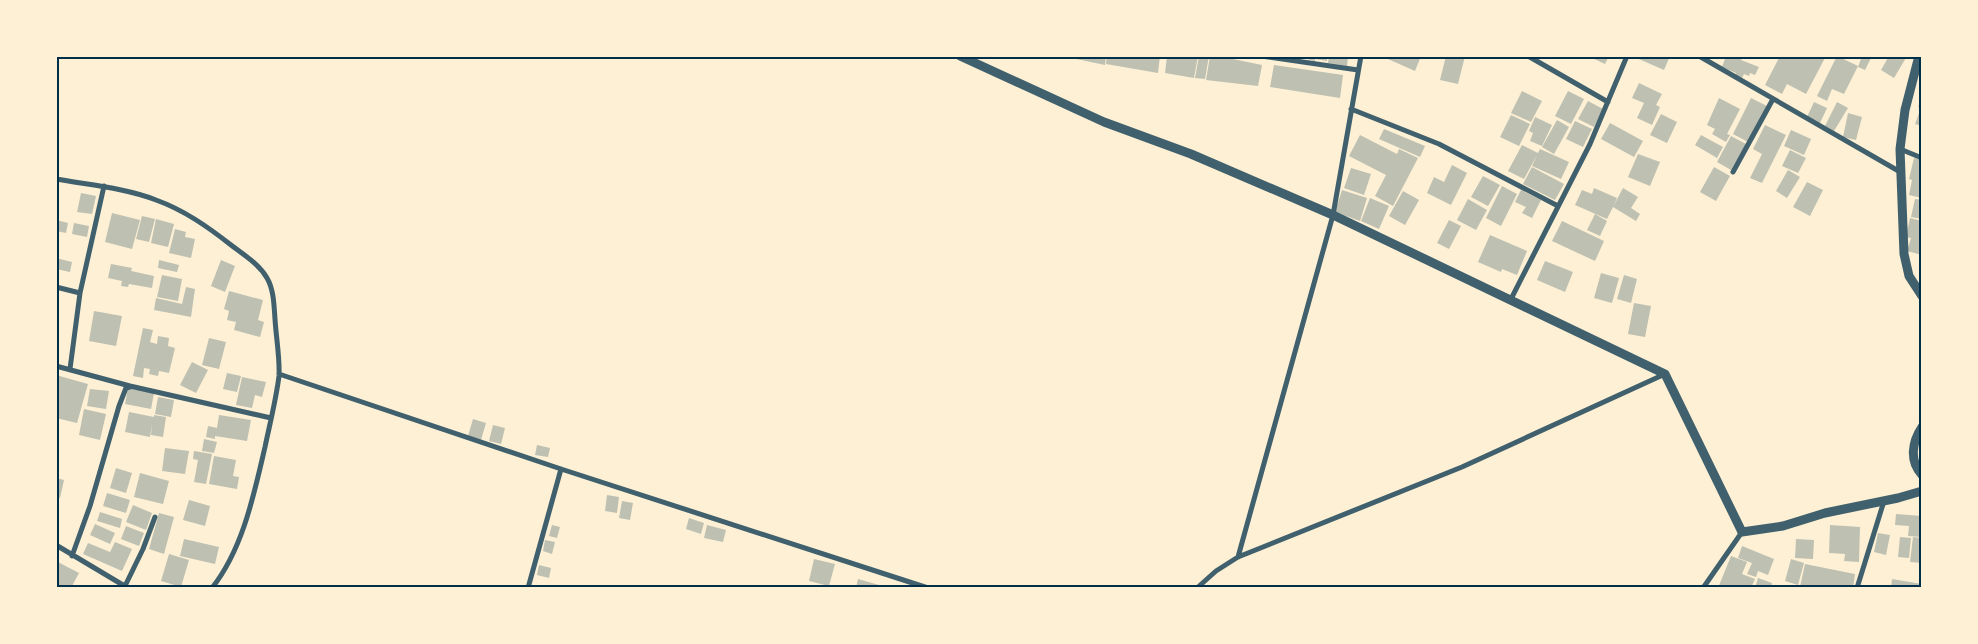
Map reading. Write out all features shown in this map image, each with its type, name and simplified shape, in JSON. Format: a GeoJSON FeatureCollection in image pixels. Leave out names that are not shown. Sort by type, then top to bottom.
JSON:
{"type":"FeatureCollection","features":[{"type":"Feature","properties":{"kind":"street"},"geometry":{"type":"LineString","coordinates":[[960,56],[1104,122],[1191,154],[1332,215],[1665,374],[1742,532]]}},
{"type":"Feature","properties":{"kind":"street"},"geometry":{"type":"LineString","coordinates":[[1261,56],[1358,70]]}},
{"type":"Feature","properties":{"kind":"street"},"geometry":{"type":"LineString","coordinates":[[1238,557],[1332,215],[1361,56]]}},
{"type":"Feature","properties":{"kind":"street"},"geometry":{"type":"LineString","coordinates":[[1528,56],[1608,102]]}},
{"type":"Feature","properties":{"kind":"street"},"geometry":{"type":"LineString","coordinates":[[1510,301],[1590,144],[1627,56]]}},
{"type":"Feature","properties":{"kind":"street"},"geometry":{"type":"LineString","coordinates":[[1699,56],[1902,173]]}},
{"type":"Feature","properties":{"kind":"street"},"geometry":{"type":"LineString","coordinates":[[1919,61],[1905,110],[1900,149],[1904,254],[1909,276],[1922,296]]}},
{"type":"Feature","properties":{"kind":"street"},"geometry":{"type":"LineString","coordinates":[[1733,172],[1773,99]]}},
{"type":"Feature","properties":{"kind":"street"},"geometry":{"type":"LineString","coordinates":[[1351,109],[1439,144],[1558,206]]}},
{"type":"Feature","properties":{"kind":"street"},"geometry":{"type":"LineString","coordinates":[[1900,149],[1922,158]]}},
{"type":"Feature","properties":{"kind":"street"},"geometry":{"type":"LineString","coordinates":[[56,179],[104,186],[156,200],[186,214],[213,231],[260,269],[268,280],[273,299],[279,374],[255,489],[235,550],[224,572],[212,588]]}},
{"type":"Feature","properties":{"kind":"street"},"geometry":{"type":"LineString","coordinates":[[70,369],[80,293],[104,186]]}},
{"type":"Feature","properties":{"kind":"street"},"geometry":{"type":"LineString","coordinates":[[56,287],[80,293]]}},
{"type":"Feature","properties":{"kind":"street"},"geometry":{"type":"LineString","coordinates":[[56,366],[130,386],[271,418]]}},
{"type":"Feature","properties":{"kind":"street"},"geometry":{"type":"LineString","coordinates":[[279,374],[561,469],[928,588]]}},
{"type":"Feature","properties":{"kind":"street"},"geometry":{"type":"LineString","coordinates":[[1197,588],[1216,571],[1238,557],[1462,466],[1665,374]]}},
{"type":"Feature","properties":{"kind":"street"},"geometry":{"type":"LineString","coordinates":[[72,556],[90,506],[119,406],[126,388],[130,386]]}},
{"type":"Feature","properties":{"kind":"street"},"geometry":{"type":"LineString","coordinates":[[1922,427],[1918,433],[1913,452],[1913,461],[1922,475]]}},
{"type":"Feature","properties":{"kind":"street"},"geometry":{"type":"LineString","coordinates":[[528,588],[561,469]]}},
{"type":"Feature","properties":{"kind":"street"},"geometry":{"type":"LineString","coordinates":[[1703,588],[1742,532],[1783,526],[1825,513],[1898,498],[1922,490]]}},
{"type":"Feature","properties":{"kind":"street"},"geometry":{"type":"LineString","coordinates":[[1857,588],[1884,501]]}},
{"type":"Feature","properties":{"kind":"street"},"geometry":{"type":"LineString","coordinates":[[56,546],[127,587],[144,549],[155,517]]}},
{"type":"Feature","properties":{"kind":"building"},"geometry":{"type":"Polygon","coordinates":[[[1062,56],[1106,56],[1105,65],[1062,56]]]}},
{"type":"Feature","properties":{"kind":"building"},"geometry":{"type":"Polygon","coordinates":[[[1107,56],[1160,56],[1158,73],[1106,64],[1107,56]]]}},
{"type":"Feature","properties":{"kind":"building"},"geometry":{"type":"Polygon","coordinates":[[[1167,56],[1198,56],[1194,78],[1165,73],[1167,56]]]}},
{"type":"Feature","properties":{"kind":"building"},"geometry":{"type":"Polygon","coordinates":[[[1199,56],[1209,56],[1205,79],[1195,78],[1199,56]]]}},
{"type":"Feature","properties":{"kind":"building"},"geometry":{"type":"Polygon","coordinates":[[[1210,56],[1262,65],[1258,86],[1206,80],[1210,56]]]}},
{"type":"Feature","properties":{"kind":"building"},"geometry":{"type":"Polygon","coordinates":[[[1295,56],[1327,56],[1327,61],[1315,59],[1315,61],[1295,56]]]}},
{"type":"Feature","properties":{"kind":"building"},"geometry":{"type":"Polygon","coordinates":[[[1329,56],[1348,56],[1347,66],[1328,63],[1329,56]]]}},
{"type":"Feature","properties":{"kind":"building"},"geometry":{"type":"Polygon","coordinates":[[[1381,56],[1421,56],[1415,71],[1381,56]]]}},
{"type":"Feature","properties":{"kind":"building"},"geometry":{"type":"Polygon","coordinates":[[[1446,56],[1465,56],[1458,84],[1440,80],[1446,56]]]}},
{"type":"Feature","properties":{"kind":"building"},"geometry":{"type":"Polygon","coordinates":[[[1588,56],[1609,56],[1605,64],[1588,56]]]}},
{"type":"Feature","properties":{"kind":"building"},"geometry":{"type":"Polygon","coordinates":[[[1632,56],[1670,56],[1664,70],[1632,56]]]}},
{"type":"Feature","properties":{"kind":"building"},"geometry":{"type":"Polygon","coordinates":[[[1726,56],[1743,56],[1741,60],[1759,67],[1755,75],[1750,73],[1749,76],[1744,74],[1742,78],[1722,67],[1726,56]]]}},
{"type":"Feature","properties":{"kind":"building"},"geometry":{"type":"Polygon","coordinates":[[[1780,56],[1826,56],[1806,94],[1787,84],[1782,94],[1765,85],[1780,56]]]}},
{"type":"Feature","properties":{"kind":"building"},"geometry":{"type":"Polygon","coordinates":[[[1837,56],[1858,66],[1844,94],[1832,89],[1827,101],[1817,96],[1837,56]]]}},
{"type":"Feature","properties":{"kind":"building"},"geometry":{"type":"Polygon","coordinates":[[[1862,56],[1871,58],[1865,70],[1858,67],[1862,56]]]}},
{"type":"Feature","properties":{"kind":"building"},"geometry":{"type":"Polygon","coordinates":[[[1889,56],[1907,56],[1894,78],[1881,70],[1889,56]]]}},
{"type":"Feature","properties":{"kind":"building"},"geometry":{"type":"Polygon","coordinates":[[[1274,65],[1343,75],[1340,98],[1270,87],[1274,65]]]}},
{"type":"Feature","properties":{"kind":"building"},"geometry":{"type":"Polygon","coordinates":[[[1639,83],[1662,94],[1656,105],[1660,107],[1652,125],[1637,118],[1644,103],[1632,98],[1639,83]]]}},
{"type":"Feature","properties":{"kind":"building"},"geometry":{"type":"Polygon","coordinates":[[[1522,91],[1542,101],[1531,122],[1511,113],[1522,91]]]}},
{"type":"Feature","properties":{"kind":"building"},"geometry":{"type":"Polygon","coordinates":[[[1568,91],[1584,99],[1571,124],[1555,116],[1568,91]]]}},
{"type":"Feature","properties":{"kind":"building"},"geometry":{"type":"Polygon","coordinates":[[[1922,97],[1922,126],[1915,124],[1921,108],[1918,107],[1922,97]]]}},
{"type":"Feature","properties":{"kind":"building"},"geometry":{"type":"Polygon","coordinates":[[[1719,98],[1740,109],[1727,134],[1730,135],[1726,142],[1712,134],[1715,129],[1707,125],[1719,98]]]}},
{"type":"Feature","properties":{"kind":"building"},"geometry":{"type":"Polygon","coordinates":[[[1751,98],[1767,106],[1748,142],[1733,134],[1751,98]]]}},
{"type":"Feature","properties":{"kind":"building"},"geometry":{"type":"Polygon","coordinates":[[[1588,101],[1603,109],[1594,127],[1578,119],[1588,101]]]}},
{"type":"Feature","properties":{"kind":"building"},"geometry":{"type":"Polygon","coordinates":[[[1814,102],[1827,108],[1820,123],[1807,117],[1814,102]]]}},
{"type":"Feature","properties":{"kind":"building"},"geometry":{"type":"Polygon","coordinates":[[[1837,102],[1848,108],[1834,131],[1825,126],[1837,102]]]}},
{"type":"Feature","properties":{"kind":"building"},"geometry":{"type":"Polygon","coordinates":[[[1848,113],[1862,117],[1856,140],[1843,137],[1848,113]]]}},
{"type":"Feature","properties":{"kind":"building"},"geometry":{"type":"Polygon","coordinates":[[[1661,114],[1677,122],[1667,143],[1650,135],[1661,114]]]}},
{"type":"Feature","properties":{"kind":"building"},"geometry":{"type":"Polygon","coordinates":[[[1511,115],[1530,124],[1519,146],[1500,137],[1511,115]]]}},
{"type":"Feature","properties":{"kind":"building"},"geometry":{"type":"Polygon","coordinates":[[[1535,117],[1552,125],[1542,146],[1530,141],[1533,133],[1529,131],[1535,117]]]}},
{"type":"Feature","properties":{"kind":"building"},"geometry":{"type":"Polygon","coordinates":[[[1557,120],[1569,127],[1554,154],[1542,147],[1557,120]]]}},
{"type":"Feature","properties":{"kind":"building"},"geometry":{"type":"Polygon","coordinates":[[[1575,121],[1592,129],[1583,147],[1566,139],[1575,121]]]}},
{"type":"Feature","properties":{"kind":"building"},"geometry":{"type":"Polygon","coordinates":[[[1610,123],[1643,141],[1634,157],[1601,139],[1610,123]]]}},
{"type":"Feature","properties":{"kind":"building"},"geometry":{"type":"Polygon","coordinates":[[[1765,125],[1786,135],[1762,183],[1750,178],[1762,154],[1753,149],[1765,125]]]}},
{"type":"Feature","properties":{"kind":"building"},"geometry":{"type":"Polygon","coordinates":[[[1384,129],[1425,146],[1420,157],[1379,139],[1384,129]]]}},
{"type":"Feature","properties":{"kind":"building"},"geometry":{"type":"Polygon","coordinates":[[[1791,130],[1811,139],[1804,155],[1784,146],[1791,130]]]}},
{"type":"Feature","properties":{"kind":"building"},"geometry":{"type":"Polygon","coordinates":[[[1360,135],[1397,154],[1399,149],[1418,158],[1393,206],[1375,196],[1386,175],[1349,156],[1360,135]]]}},
{"type":"Feature","properties":{"kind":"building"},"geometry":{"type":"Polygon","coordinates":[[[1701,135],[1723,147],[1717,158],[1695,145],[1701,135]]]}},
{"type":"Feature","properties":{"kind":"building"},"geometry":{"type":"Polygon","coordinates":[[[1731,136],[1746,144],[1731,170],[1717,162],[1731,136]]]}},
{"type":"Feature","properties":{"kind":"building"},"geometry":{"type":"Polygon","coordinates":[[[1522,145],[1538,153],[1540,149],[1569,162],[1561,179],[1532,166],[1537,155],[1524,179],[1508,171],[1522,145]]]}},
{"type":"Feature","properties":{"kind":"building"},"geometry":{"type":"Polygon","coordinates":[[[1790,150],[1806,158],[1798,173],[1782,166],[1790,150]]]}},
{"type":"Feature","properties":{"kind":"building"},"geometry":{"type":"Polygon","coordinates":[[[1638,154],[1660,162],[1650,186],[1628,177],[1638,154]]]}},
{"type":"Feature","properties":{"kind":"building"},"geometry":{"type":"Polygon","coordinates":[[[1914,158],[1922,160],[1922,198],[1909,195],[1912,180],[1909,179],[1914,158]]]}},
{"type":"Feature","properties":{"kind":"building"},"geometry":{"type":"Polygon","coordinates":[[[1452,165],[1467,173],[1451,205],[1427,193],[1434,177],[1444,182],[1452,165]]]}},
{"type":"Feature","properties":{"kind":"building"},"geometry":{"type":"Polygon","coordinates":[[[1532,167],[1564,184],[1555,200],[1523,184],[1532,167]]]}},
{"type":"Feature","properties":{"kind":"building"},"geometry":{"type":"Polygon","coordinates":[[[1714,167],[1730,176],[1716,201],[1700,192],[1714,167]]]}},
{"type":"Feature","properties":{"kind":"building"},"geometry":{"type":"Polygon","coordinates":[[[1351,168],[1371,174],[1364,195],[1344,188],[1351,168]]]}},
{"type":"Feature","properties":{"kind":"building"},"geometry":{"type":"Polygon","coordinates":[[[1788,170],[1800,177],[1787,198],[1776,191],[1788,170]]]}},
{"type":"Feature","properties":{"kind":"building"},"geometry":{"type":"Polygon","coordinates":[[[1483,176],[1500,185],[1488,206],[1471,197],[1483,176]]]}},
{"type":"Feature","properties":{"kind":"building"},"geometry":{"type":"Polygon","coordinates":[[[1807,182],[1823,190],[1810,216],[1793,207],[1807,182]]]}},
{"type":"Feature","properties":{"kind":"building"},"geometry":{"type":"Polygon","coordinates":[[[1502,186],[1517,194],[1501,226],[1486,218],[1502,186]]]}},
{"type":"Feature","properties":{"kind":"building"},"geometry":{"type":"Polygon","coordinates":[[[1594,188],[1617,198],[1607,219],[1575,205],[1582,190],[1592,194],[1594,188]]]}},
{"type":"Feature","properties":{"kind":"building"},"geometry":{"type":"Polygon","coordinates":[[[1623,188],[1638,197],[1631,208],[1640,214],[1636,221],[1613,207],[1623,188]]]}},
{"type":"Feature","properties":{"kind":"building"},"geometry":{"type":"Polygon","coordinates":[[[1342,190],[1367,198],[1360,221],[1335,212],[1342,190]]]}},
{"type":"Feature","properties":{"kind":"building"},"geometry":{"type":"Polygon","coordinates":[[[1521,190],[1541,200],[1532,218],[1522,213],[1526,207],[1515,202],[1521,190]]]}},
{"type":"Feature","properties":{"kind":"building"},"geometry":{"type":"Polygon","coordinates":[[[1403,191],[1419,200],[1405,225],[1389,216],[1403,191]]]}},
{"type":"Feature","properties":{"kind":"building"},"geometry":{"type":"Polygon","coordinates":[[[81,193],[96,196],[92,214],[77,212],[81,193]]]}},
{"type":"Feature","properties":{"kind":"building"},"geometry":{"type":"Polygon","coordinates":[[[1370,198],[1389,206],[1379,229],[1361,221],[1370,198]]]}},
{"type":"Feature","properties":{"kind":"building"},"geometry":{"type":"Polygon","coordinates":[[[1468,199],[1487,210],[1476,230],[1457,220],[1468,199]]]}},
{"type":"Feature","properties":{"kind":"building"},"geometry":{"type":"Polygon","coordinates":[[[1915,199],[1922,200],[1922,219],[1911,217],[1915,199]]]}},
{"type":"Feature","properties":{"kind":"building"},"geometry":{"type":"Polygon","coordinates":[[[112,213],[140,220],[132,249],[105,242],[112,213]]]}},
{"type":"Feature","properties":{"kind":"building"},"geometry":{"type":"Polygon","coordinates":[[[1595,214],[1607,221],[1600,236],[1587,230],[1595,214]]]}},
{"type":"Feature","properties":{"kind":"building"},"geometry":{"type":"Polygon","coordinates":[[[142,216],[155,219],[149,242],[136,239],[142,216]]]}},
{"type":"Feature","properties":{"kind":"building"},"geometry":{"type":"Polygon","coordinates":[[[1910,218],[1922,221],[1922,255],[1907,251],[1911,238],[1906,237],[1910,218]]]}},
{"type":"Feature","properties":{"kind":"building"},"geometry":{"type":"Polygon","coordinates":[[[156,219],[174,224],[168,247],[151,243],[156,219]]]}},
{"type":"Feature","properties":{"kind":"building"},"geometry":{"type":"Polygon","coordinates":[[[56,220],[68,223],[66,233],[56,231],[56,220]]]}},
{"type":"Feature","properties":{"kind":"building"},"geometry":{"type":"Polygon","coordinates":[[[1449,220],[1461,226],[1449,249],[1437,243],[1449,220]]]}},
{"type":"Feature","properties":{"kind":"building"},"geometry":{"type":"Polygon","coordinates":[[[1562,221],[1604,241],[1595,261],[1552,241],[1562,221]]]}},
{"type":"Feature","properties":{"kind":"building"},"geometry":{"type":"Polygon","coordinates":[[[74,223],[89,226],[87,237],[72,234],[74,223]]]}},
{"type":"Feature","properties":{"kind":"building"},"geometry":{"type":"Polygon","coordinates":[[[175,229],[186,232],[185,237],[195,239],[191,258],[169,253],[175,229]]]}},
{"type":"Feature","properties":{"kind":"building"},"geometry":{"type":"Polygon","coordinates":[[[1490,235],[1527,251],[1517,275],[1502,269],[1501,272],[1478,262],[1490,235]]]}},
{"type":"Feature","properties":{"kind":"building"},"geometry":{"type":"Polygon","coordinates":[[[56,258],[72,262],[70,272],[56,269],[56,258]]]}},
{"type":"Feature","properties":{"kind":"building"},"geometry":{"type":"Polygon","coordinates":[[[159,260],[179,265],[177,272],[158,268],[159,260]]]}},
{"type":"Feature","properties":{"kind":"building"},"geometry":{"type":"Polygon","coordinates":[[[221,260],[235,266],[225,292],[211,286],[221,260]]]}},
{"type":"Feature","properties":{"kind":"building"},"geometry":{"type":"Polygon","coordinates":[[[1545,261],[1573,272],[1565,292],[1537,280],[1545,261]]]}},
{"type":"Feature","properties":{"kind":"building"},"geometry":{"type":"Polygon","coordinates":[[[111,264],[132,268],[131,271],[154,276],[152,288],[129,284],[128,287],[121,286],[122,281],[108,278],[111,264]]]}},
{"type":"Feature","properties":{"kind":"building"},"geometry":{"type":"Polygon","coordinates":[[[1601,273],[1619,278],[1612,303],[1594,298],[1601,273]]]}},
{"type":"Feature","properties":{"kind":"building"},"geometry":{"type":"Polygon","coordinates":[[[162,275],[182,279],[178,301],[157,297],[162,275]]]}},
{"type":"Feature","properties":{"kind":"building"},"geometry":{"type":"Polygon","coordinates":[[[1624,275],[1637,279],[1631,303],[1617,299],[1624,275]]]}},
{"type":"Feature","properties":{"kind":"building"},"geometry":{"type":"Polygon","coordinates":[[[186,287],[195,289],[191,317],[154,310],[156,298],[182,304],[186,287]]]}},
{"type":"Feature","properties":{"kind":"building"},"geometry":{"type":"Polygon","coordinates":[[[229,291],[263,300],[258,320],[264,322],[260,337],[234,330],[236,322],[227,320],[229,311],[224,309],[229,291]]]}},
{"type":"Feature","properties":{"kind":"building"},"geometry":{"type":"Polygon","coordinates":[[[1634,303],[1651,306],[1645,337],[1628,334],[1634,303]]]}},
{"type":"Feature","properties":{"kind":"building"},"geometry":{"type":"Polygon","coordinates":[[[94,311],[122,316],[116,346],[89,341],[94,311]]]}},
{"type":"Feature","properties":{"kind":"building"},"geometry":{"type":"Polygon","coordinates":[[[143,328],[153,330],[150,342],[157,344],[158,336],[169,338],[168,346],[175,348],[169,373],[159,371],[158,376],[149,374],[150,369],[144,368],[143,378],[133,376],[143,328]]]}},
{"type":"Feature","properties":{"kind":"building"},"geometry":{"type":"Polygon","coordinates":[[[209,338],[226,342],[219,369],[202,365],[209,338]]]}},
{"type":"Feature","properties":{"kind":"building"},"geometry":{"type":"Polygon","coordinates":[[[192,362],[208,370],[196,393],[180,385],[192,362]]]}},
{"type":"Feature","properties":{"kind":"building"},"geometry":{"type":"Polygon","coordinates":[[[227,373],[241,376],[237,392],[223,389],[227,373]]]}},
{"type":"Feature","properties":{"kind":"building"},"geometry":{"type":"Polygon","coordinates":[[[56,375],[88,384],[77,423],[56,418],[56,375]]]}},
{"type":"Feature","properties":{"kind":"building"},"geometry":{"type":"Polygon","coordinates":[[[242,377],[266,382],[262,397],[255,395],[252,408],[236,405],[242,377]]]}},
{"type":"Feature","properties":{"kind":"building"},"geometry":{"type":"Polygon","coordinates":[[[128,388],[154,393],[151,409],[125,404],[128,388]]]}},
{"type":"Feature","properties":{"kind":"building"},"geometry":{"type":"Polygon","coordinates":[[[90,389],[109,391],[106,409],[87,406],[90,389]]]}},
{"type":"Feature","properties":{"kind":"building"},"geometry":{"type":"Polygon","coordinates":[[[158,397],[174,400],[171,417],[155,414],[158,397]]]}},
{"type":"Feature","properties":{"kind":"building"},"geometry":{"type":"Polygon","coordinates":[[[84,409],[106,414],[100,440],[79,435],[84,409]]]}},
{"type":"Feature","properties":{"kind":"building"},"geometry":{"type":"Polygon","coordinates":[[[129,412],[154,417],[154,415],[166,417],[163,437],[151,435],[152,424],[150,437],[125,432],[129,412]]]}},
{"type":"Feature","properties":{"kind":"building"},"geometry":{"type":"Polygon","coordinates":[[[219,415],[251,420],[247,441],[215,436],[215,439],[206,437],[208,426],[217,428],[219,415]]]}},
{"type":"Feature","properties":{"kind":"building"},"geometry":{"type":"Polygon","coordinates":[[[473,419],[486,423],[481,440],[468,436],[473,419]]]}},
{"type":"Feature","properties":{"kind":"building"},"geometry":{"type":"Polygon","coordinates":[[[493,425],[505,428],[501,444],[489,441],[493,425]]]}},
{"type":"Feature","properties":{"kind":"building"},"geometry":{"type":"Polygon","coordinates":[[[204,439],[217,442],[214,453],[202,451],[204,439]]]}},
{"type":"Feature","properties":{"kind":"building"},"geometry":{"type":"Polygon","coordinates":[[[537,445],[550,448],[548,457],[535,455],[537,445]]]}},
{"type":"Feature","properties":{"kind":"building"},"geometry":{"type":"Polygon","coordinates":[[[165,448],[189,451],[185,474],[162,471],[165,448]]]}},
{"type":"Feature","properties":{"kind":"building"},"geometry":{"type":"Polygon","coordinates":[[[194,451],[212,454],[206,484],[194,482],[198,460],[193,459],[194,451]]]}},
{"type":"Feature","properties":{"kind":"building"},"geometry":{"type":"Polygon","coordinates":[[[214,456],[236,460],[233,476],[239,477],[237,489],[209,484],[214,456]]]}},
{"type":"Feature","properties":{"kind":"building"},"geometry":{"type":"Polygon","coordinates":[[[116,468],[132,473],[126,493],[110,488],[116,468]]]}},
{"type":"Feature","properties":{"kind":"building"},"geometry":{"type":"Polygon","coordinates":[[[140,473],[169,481],[163,504],[134,497],[140,473]]]}},
{"type":"Feature","properties":{"kind":"building"},"geometry":{"type":"Polygon","coordinates":[[[56,478],[64,480],[60,498],[56,497],[56,478]]]}},
{"type":"Feature","properties":{"kind":"building"},"geometry":{"type":"Polygon","coordinates":[[[107,493],[130,500],[126,513],[103,506],[107,493]]]}},
{"type":"Feature","properties":{"kind":"building"},"geometry":{"type":"Polygon","coordinates":[[[607,495],[619,497],[617,513],[605,511],[607,495]]]}},
{"type":"Feature","properties":{"kind":"building"},"geometry":{"type":"Polygon","coordinates":[[[189,500],[210,506],[205,526],[183,520],[189,500]]]}},
{"type":"Feature","properties":{"kind":"building"},"geometry":{"type":"Polygon","coordinates":[[[622,501],[633,503],[630,520],[619,518],[622,501]]]}},
{"type":"Feature","properties":{"kind":"building"},"geometry":{"type":"Polygon","coordinates":[[[133,505],[152,513],[146,530],[126,522],[133,505]]]}},
{"type":"Feature","properties":{"kind":"building"},"geometry":{"type":"Polygon","coordinates":[[[100,512],[122,519],[120,528],[97,521],[100,512]]]}},
{"type":"Feature","properties":{"kind":"building"},"geometry":{"type":"Polygon","coordinates":[[[159,513],[174,517],[164,554],[149,549],[159,513]]]}},
{"type":"Feature","properties":{"kind":"building"},"geometry":{"type":"Polygon","coordinates":[[[1896,514],[1922,516],[1922,537],[1908,536],[1909,526],[1895,525],[1896,514]]]}},
{"type":"Feature","properties":{"kind":"building"},"geometry":{"type":"Polygon","coordinates":[[[689,518],[704,523],[701,534],[686,529],[689,518]]]}},
{"type":"Feature","properties":{"kind":"building"},"geometry":{"type":"Polygon","coordinates":[[[95,524],[115,533],[110,544],[90,535],[95,524]]]}},
{"type":"Feature","properties":{"kind":"building"},"geometry":{"type":"Polygon","coordinates":[[[552,525],[560,527],[557,538],[549,536],[552,525]]]}},
{"type":"Feature","properties":{"kind":"building"},"geometry":{"type":"Polygon","coordinates":[[[707,525],[726,530],[723,542],[704,538],[707,525]]]}},
{"type":"Feature","properties":{"kind":"building"},"geometry":{"type":"Polygon","coordinates":[[[1830,525],[1860,527],[1859,562],[1844,561],[1845,554],[1829,553],[1830,525]]]}},
{"type":"Feature","properties":{"kind":"building"},"geometry":{"type":"Polygon","coordinates":[[[126,526],[144,533],[139,546],[121,539],[126,526]]]}},
{"type":"Feature","properties":{"kind":"building"},"geometry":{"type":"Polygon","coordinates":[[[1878,533],[1890,535],[1886,555],[1874,552],[1878,533]]]}},
{"type":"Feature","properties":{"kind":"building"},"geometry":{"type":"Polygon","coordinates":[[[1900,537],[1911,538],[1909,558],[1898,557],[1900,537]]]}},
{"type":"Feature","properties":{"kind":"building"},"geometry":{"type":"Polygon","coordinates":[[[1913,537],[1922,538],[1922,563],[1910,562],[1913,537]]]}},
{"type":"Feature","properties":{"kind":"building"},"geometry":{"type":"Polygon","coordinates":[[[184,539],[219,547],[215,564],[180,556],[184,539]]]}},
{"type":"Feature","properties":{"kind":"building"},"geometry":{"type":"Polygon","coordinates":[[[1796,539],[1814,540],[1813,559],[1795,558],[1796,539]]]}},
{"type":"Feature","properties":{"kind":"building"},"geometry":{"type":"Polygon","coordinates":[[[545,540],[555,542],[552,554],[543,551],[545,540]]]}},
{"type":"Feature","properties":{"kind":"building"},"geometry":{"type":"Polygon","coordinates":[[[115,542],[132,549],[122,571],[83,554],[88,543],[110,552],[115,542]]]}},
{"type":"Feature","properties":{"kind":"building"},"geometry":{"type":"Polygon","coordinates":[[[1742,546],[1774,559],[1768,575],[1758,571],[1756,577],[1747,574],[1752,563],[1738,558],[1742,546]]]}},
{"type":"Feature","properties":{"kind":"building"},"geometry":{"type":"Polygon","coordinates":[[[169,554],[189,560],[181,587],[161,581],[169,554]]]}},
{"type":"Feature","properties":{"kind":"building"},"geometry":{"type":"Polygon","coordinates":[[[1731,556],[1747,562],[1742,574],[1755,579],[1751,588],[1718,588],[1731,556]]]}},
{"type":"Feature","properties":{"kind":"building"},"geometry":{"type":"Polygon","coordinates":[[[814,559],[835,564],[829,586],[809,581],[814,559]]]}},
{"type":"Feature","properties":{"kind":"building"},"geometry":{"type":"Polygon","coordinates":[[[1791,559],[1804,563],[1798,585],[1785,581],[1791,559]]]}},
{"type":"Feature","properties":{"kind":"building"},"geometry":{"type":"Polygon","coordinates":[[[56,561],[79,573],[71,588],[64,588],[56,584],[56,561]]]}},
{"type":"Feature","properties":{"kind":"building"},"geometry":{"type":"Polygon","coordinates":[[[1805,564],[1855,574],[1853,588],[1800,587],[1805,564]]]}},
{"type":"Feature","properties":{"kind":"building"},"geometry":{"type":"Polygon","coordinates":[[[539,565],[551,568],[549,578],[537,575],[539,565]]]}},
{"type":"Feature","properties":{"kind":"building"},"geometry":{"type":"Polygon","coordinates":[[[1758,578],[1772,583],[1771,588],[1755,588],[1758,578]]]}},
{"type":"Feature","properties":{"kind":"building"},"geometry":{"type":"Polygon","coordinates":[[[858,579],[886,587],[886,588],[856,588],[858,579]]]}},
{"type":"Feature","properties":{"kind":"building"},"geometry":{"type":"Polygon","coordinates":[[[1892,579],[1922,584],[1922,588],[1891,588],[1892,579]]]}}]}
